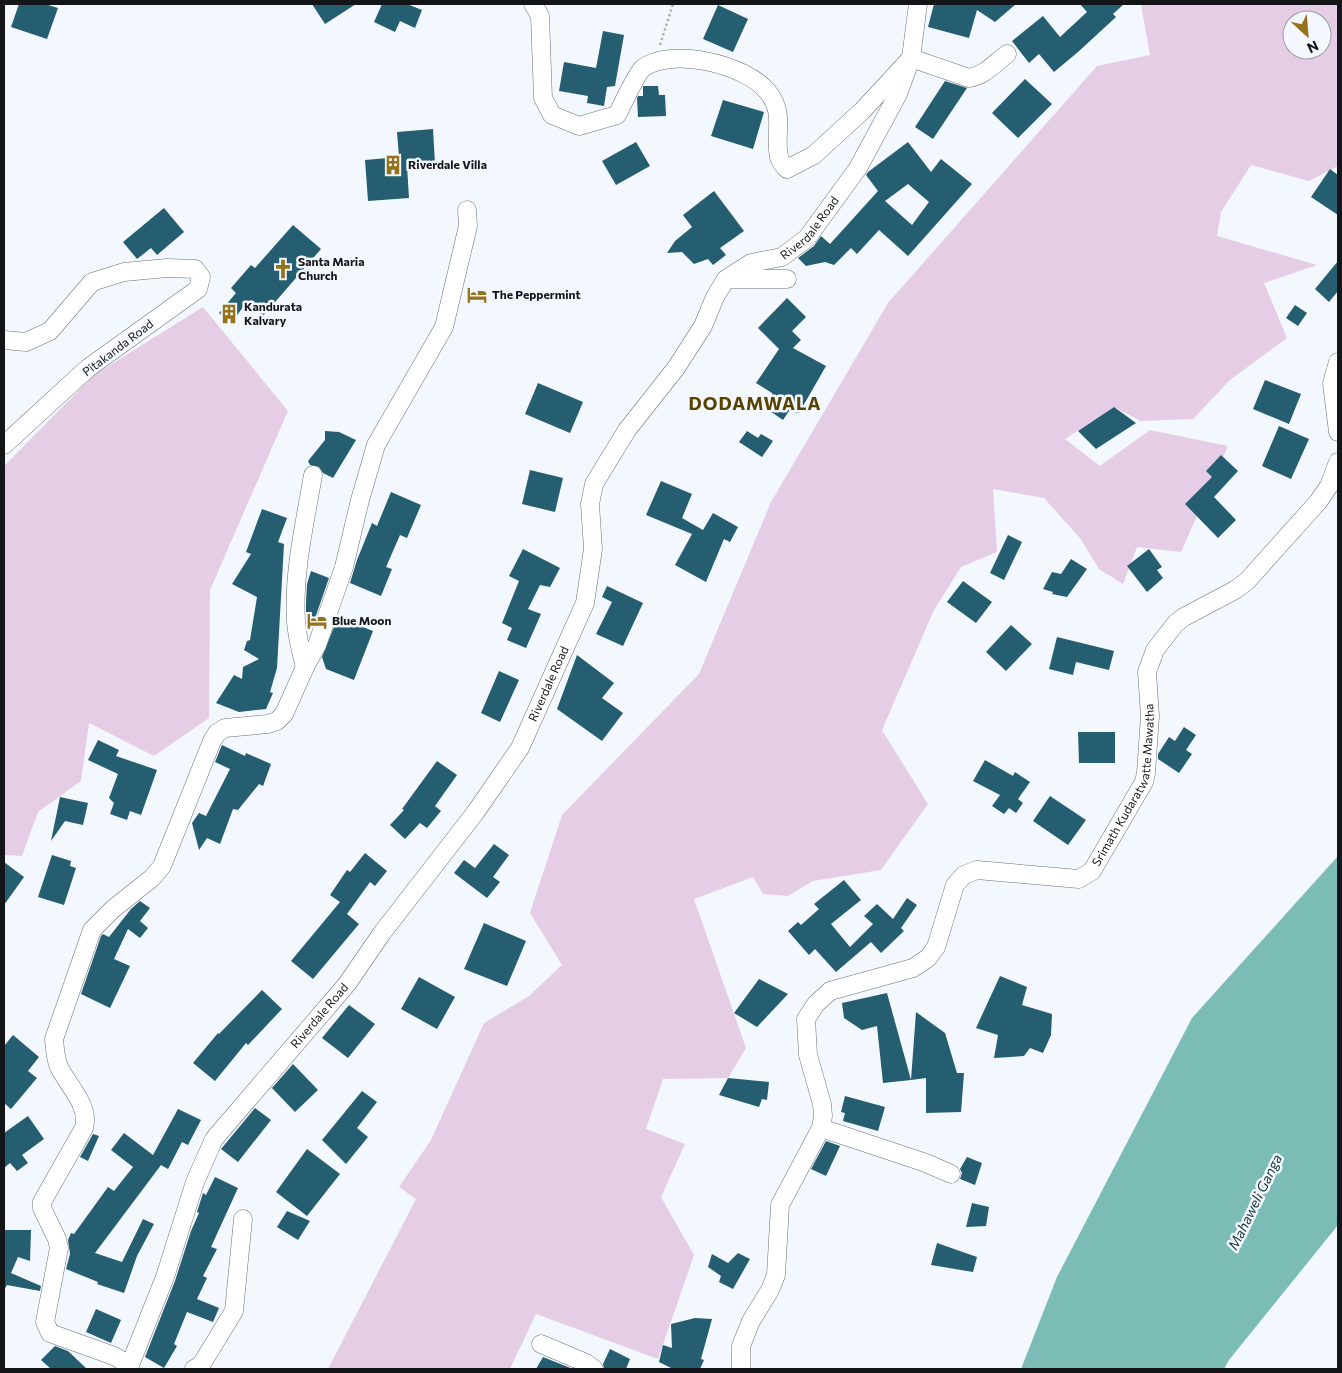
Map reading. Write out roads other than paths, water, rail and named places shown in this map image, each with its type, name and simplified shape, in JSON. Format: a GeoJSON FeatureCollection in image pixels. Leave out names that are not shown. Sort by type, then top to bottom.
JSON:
{"type":"FeatureCollection","features":[{"type":"Feature","properties":{"kind":"street"},"geometry":{"type":"LineString","coordinates":[[533,4],[540,16],[543,98],[552,115],[579,126],[617,116],[641,70],[654,62],[676,59],[708,61],[743,72],[767,90],[778,112],[779,158],[787,169],[814,155],[862,111],[911,58],[969,78],[981,74],[1007,54]]}},
{"type":"Feature","properties":{"kind":"street","name":"Riverdale Road"},"geometry":{"type":"LineString","coordinates":[[127,1367],[166,1277],[195,1182],[214,1139],[347,984],[382,934],[476,813],[520,748],[585,604],[593,549],[590,504],[594,484],[626,430],[676,368],[703,326],[715,297],[726,279],[751,263],[782,257],[808,238],[858,168],[898,94],[911,58],[918,4]]}},
{"type":"Feature","properties":{"kind":"street"},"geometry":{"type":"LineString","coordinates":[[127,1367],[114,1356],[50,1332],[45,1322],[59,1248],[57,1239],[42,1208],[42,1202],[84,1128],[87,1118],[84,1109],[58,1065],[54,1039],[92,930],[113,908],[152,878],[162,866],[217,733],[225,728],[268,724],[277,721],[284,714],[317,645],[344,567],[360,500],[376,445],[444,327],[468,226],[467,210]]}},
{"type":"Feature","properties":{"kind":"street","name":"Pitakanda Road"},"geometry":{"type":"LineString","coordinates":[[4,340],[26,342],[50,330],[92,282],[124,272],[167,268],[195,269],[201,277],[198,289],[88,368],[4,445]]}},
{"type":"Feature","properties":{"kind":"street"},"geometry":{"type":"LineString","coordinates":[[726,279],[787,279]]}},
{"type":"Feature","properties":{"kind":"street"},"geometry":{"type":"LineString","coordinates":[[1338,362],[1332,383],[1338,432]]}},
{"type":"Feature","properties":{"kind":"street","name":"Srimath Kudaratwatte Mawatha"},"geometry":{"type":"LineString","coordinates":[[741,1369],[741,1346],[751,1321],[770,1290],[776,1275],[780,1206],[821,1128],[822,1104],[808,1055],[806,1019],[816,1004],[830,991],[913,968],[928,958],[936,947],[955,884],[964,875],[977,870],[1079,879],[1092,871],[1144,782],[1150,716],[1147,672],[1155,650],[1176,623],[1184,617],[1235,590],[1247,581],[1318,502],[1329,486],[1338,462]]}},
{"type":"Feature","properties":{"kind":"street"},"geometry":{"type":"LineString","coordinates":[[305,667],[299,645],[296,621],[297,568],[313,475]]}},
{"type":"Feature","properties":{"kind":"street"},"geometry":{"type":"LineString","coordinates":[[821,1128],[926,1163],[950,1174]]}},
{"type":"Feature","properties":{"kind":"street"},"geometry":{"type":"LineString","coordinates":[[194,1369],[201,1365],[234,1311],[244,1219]]}},
{"type":"Feature","properties":{"kind":"street"},"geometry":{"type":"LineString","coordinates":[[541,1344],[586,1363],[594,1369]]}},
{"type":"Feature","properties":{"kind":"water","name":"Mahaweli Ganga"},"geometry":{"type":"Polygon","coordinates":[[[1338,856],[1338,1225],[1229,1360],[1224,1369],[1021,1369],[1057,1277],[1192,1018],[1338,856]]]}},
{"type":"Feature","properties":{"kind":"place","name":"Riverdale Villa"},"geometry":{"type":"Point","coordinates":[393,165]}},
{"type":"Feature","properties":{"kind":"place","name":"Santa Maria Church"},"geometry":{"type":"Point","coordinates":[283,269]}},
{"type":"Feature","properties":{"kind":"place","name":"The Peppermint"},"geometry":{"type":"Point","coordinates":[477,295]}},
{"type":"Feature","properties":{"kind":"place","name":"Kandurata Kalvary"},"geometry":{"type":"Point","coordinates":[229,314]}},
{"type":"Feature","properties":{"kind":"place","name":"Blue Moon"},"geometry":{"type":"Point","coordinates":[317,621]}},
{"type":"Feature","properties":{"kind":"district","name":"DODAMWALA"},"geometry":{"type":"Point","coordinates":[755,404]}}]}
